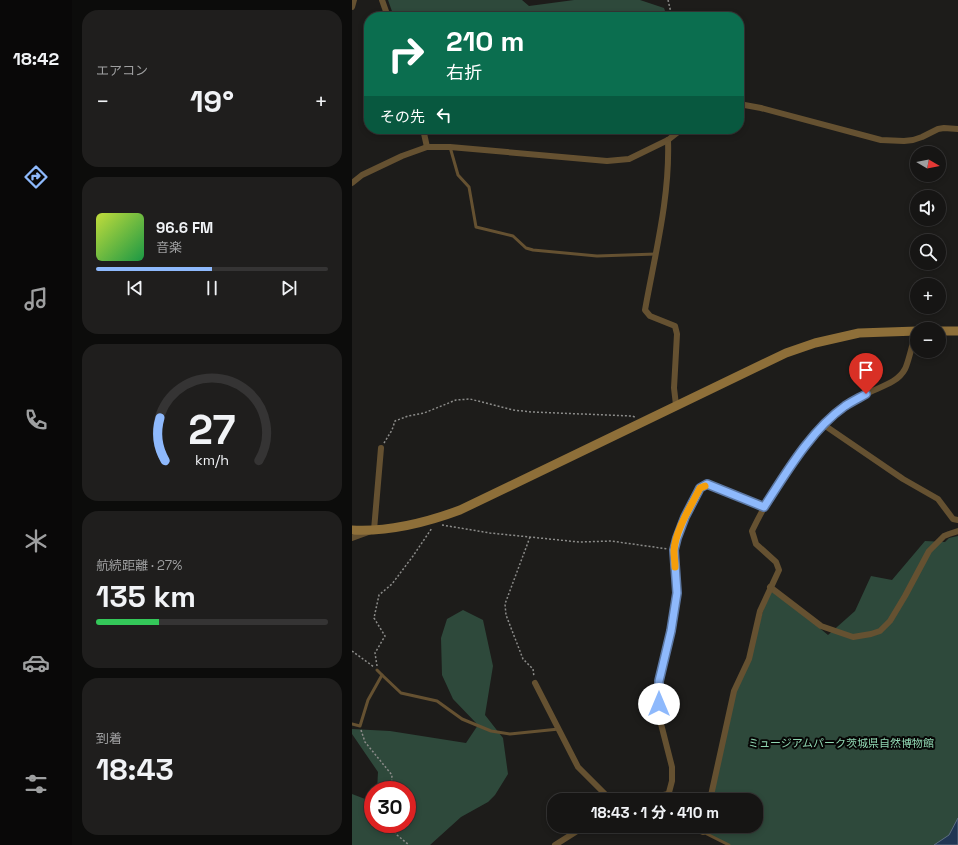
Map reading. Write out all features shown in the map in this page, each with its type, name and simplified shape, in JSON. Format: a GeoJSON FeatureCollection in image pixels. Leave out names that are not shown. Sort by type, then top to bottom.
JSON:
{"type":"FeatureCollection","features":[{"type":"Feature","properties":{"kind":"street"},"geometry":{"type":"LineString","coordinates":[[352,7],[354,0]]}},
{"type":"Feature","properties":{"kind":"street"},"geometry":{"type":"LineString","coordinates":[[382,0],[386,12]]}},
{"type":"Feature","properties":{"kind":"street"},"geometry":{"type":"LineString","coordinates":[[744,105],[761,108],[881,140],[913,140],[938,129],[958,129]]}},
{"type":"Feature","properties":{"kind":"street"},"geometry":{"type":"LineString","coordinates":[[424,134],[427,147]]}},
{"type":"Feature","properties":{"kind":"street"},"geometry":{"type":"LineString","coordinates":[[352,182],[362,175],[402,156],[427,147],[450,147],[607,161],[629,159],[668,140],[676,134]]}},
{"type":"Feature","properties":{"kind":"street"},"geometry":{"type":"LineString","coordinates":[[668,140],[669,164],[665,202],[645,310],[650,316],[675,326],[677,334],[674,388],[676,405]]}},
{"type":"Feature","properties":{"kind":"street"},"geometry":{"type":"LineString","coordinates":[[352,530],[374,530],[435,522],[786,353],[815,343],[859,333],[910,331]]}},
{"type":"Feature","properties":{"kind":"street"},"geometry":{"type":"LineString","coordinates":[[946,331],[958,331]]}},
{"type":"Feature","properties":{"kind":"street"},"geometry":{"type":"LineString","coordinates":[[712,793],[734,691],[749,660],[760,611],[779,570],[776,562],[756,544],[752,531],[764,507],[802,449],[824,425],[844,407],[895,380],[905,369],[910,352]]}},
{"type":"Feature","properties":{"kind":"street"},"geometry":{"type":"LineString","coordinates":[[824,425],[903,478],[938,499],[953,520],[958,520]]}},
{"type":"Feature","properties":{"kind":"street"},"geometry":{"type":"LineString","coordinates":[[374,530],[381,448]]}},
{"type":"Feature","properties":{"kind":"street"},"geometry":{"type":"LineString","coordinates":[[668,793],[672,780],[672,767],[659,716],[659,681],[671,631],[677,593],[674,550],[677,538],[685,517],[700,488],[707,484],[764,507]]}},
{"type":"Feature","properties":{"kind":"street"},"geometry":{"type":"LineString","coordinates":[[352,538],[374,530]]}},
{"type":"Feature","properties":{"kind":"street"},"geometry":{"type":"LineString","coordinates":[[770,587],[821,626],[853,637],[871,634],[880,631],[890,621],[929,551],[944,536],[958,531]]}},
{"type":"Feature","properties":{"kind":"street"},"geometry":{"type":"LineString","coordinates":[[535,683],[578,766],[604,793]]}},
{"type":"Feature","properties":{"kind":"street"},"geometry":{"type":"LineString","coordinates":[[555,845],[574,833]]}},
{"type":"Feature","properties":{"kind":"lane"},"geometry":{"type":"LineString","coordinates":[[450,147],[458,175],[468,187],[476,227],[513,236],[526,248],[533,250],[597,256],[656,254]]}},
{"type":"Feature","properties":{"kind":"lane"},"geometry":{"type":"LineString","coordinates":[[377,670],[401,693],[437,700],[462,719],[491,731],[510,734],[559,729]]}},
{"type":"Feature","properties":{"kind":"lane"},"geometry":{"type":"LineString","coordinates":[[352,724],[360,726],[368,700],[382,675]]}},
{"type":"Feature","properties":{"kind":"lane"},"geometry":{"type":"LineString","coordinates":[[710,833],[729,845]]}},
{"type":"Feature","properties":{"kind":"path"},"geometry":{"type":"LineString","coordinates":[[668,0],[671,12]]}},
{"type":"Feature","properties":{"kind":"path"},"geometry":{"type":"LineString","coordinates":[[381,448],[392,430],[395,421],[408,416],[424,413],[456,400],[463,399],[470,399],[513,410],[632,416],[643,421]]}},
{"type":"Feature","properties":{"kind":"path"},"geometry":{"type":"LineString","coordinates":[[377,670],[375,653],[385,636],[374,618],[379,595],[392,584],[435,522],[490,533],[579,542],[611,542],[674,550]]}},
{"type":"Feature","properties":{"kind":"path"},"geometry":{"type":"LineString","coordinates":[[530,537],[505,604],[506,615],[523,659],[533,669],[535,683]]}},
{"type":"Feature","properties":{"kind":"path"},"geometry":{"type":"LineString","coordinates":[[352,651],[377,670]]}},
{"type":"Feature","properties":{"kind":"path"},"geometry":{"type":"LineString","coordinates":[[360,726],[365,742],[392,775],[392,781]]}},
{"type":"Feature","properties":{"kind":"path"},"geometry":{"type":"LineString","coordinates":[[396,833],[409,845]]}},
{"type":"Feature","properties":{"kind":"green space"},"geometry":{"type":"Polygon","coordinates":[[[388,0],[522,0],[529,6],[574,0],[640,0],[664,8],[665,12],[392,12],[388,0]]]}},
{"type":"Feature","properties":{"kind":"green space","name":"ミュージアムパーク茨城県自然博物館"},"geometry":{"type":"Polygon","coordinates":[[[958,536],[958,845],[729,845],[705,833],[763,833],[763,793],[712,793],[734,691],[749,659],[770,587],[828,635],[855,611],[871,576],[892,580],[925,541],[945,542],[949,538],[958,536]]]}},
{"type":"Feature","properties":{"kind":"green space"},"geometry":{"type":"Polygon","coordinates":[[[463,610],[483,620],[493,666],[485,715],[503,738],[508,774],[495,795],[488,802],[461,817],[430,845],[352,845],[352,794],[364,799],[364,833],[416,833],[416,781],[378,781],[378,772],[352,734],[352,729],[390,731],[466,743],[478,725],[453,699],[442,675],[441,638],[447,619],[463,610]]]}},
{"type":"Feature","properties":{"kind":"water"},"geometry":{"type":"Polygon","coordinates":[[[958,818],[958,845],[934,845],[949,835],[958,818]]]}},
{"type":"Feature","properties":{"kind":"slow traffic"},"geometry":{"type":"LineString","coordinates":[[675,567],[674,550],[677,538],[685,517],[700,488],[705,486]]}},
{"type":"Feature","properties":{"kind":"route"},"geometry":{"type":"LineString","coordinates":[[659,704],[659,681],[671,631],[677,593],[674,550],[685,517],[700,488],[707,484],[764,507],[802,449],[824,425],[844,407],[866,394]]}}]}
